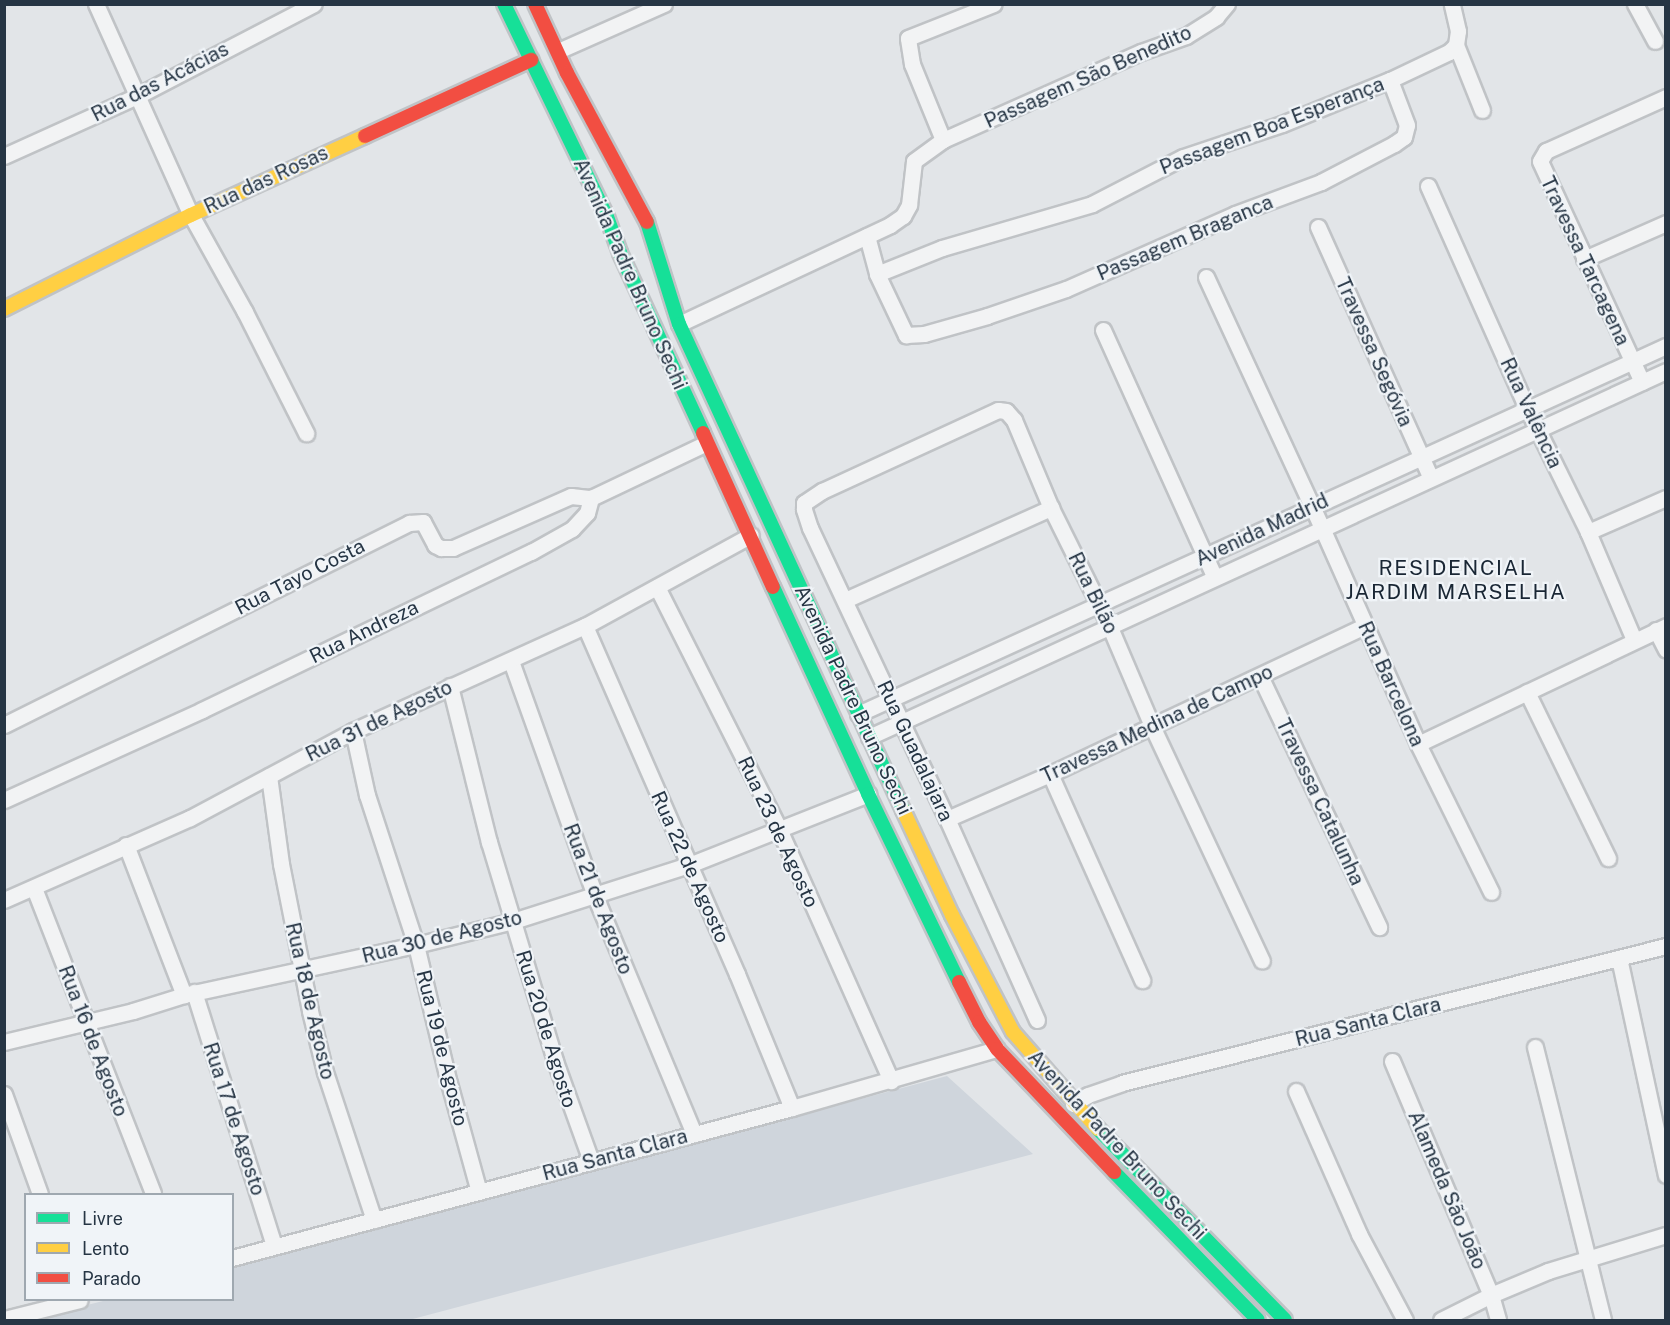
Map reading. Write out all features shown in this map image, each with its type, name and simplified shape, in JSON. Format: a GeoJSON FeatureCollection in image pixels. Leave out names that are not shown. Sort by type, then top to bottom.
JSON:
{"type":"FeatureCollection","features":[{"type":"Feature","properties":{"kind":"main road","name":"Avenida Padre Bruno Sechi"},"geometry":{"type":"LineString","coordinates":[[504,4],[607,218],[620,253],[868,794],[969,1004],[997,1049],[1081,1141],[1258,1320]]}},
{"type":"Feature","properties":{"kind":"main road","name":"Avenida Padre Bruno Sechi"},"geometry":{"type":"LineString","coordinates":[[535,4],[641,211],[655,244],[679,324],[952,915],[1013,1032],[1073,1104],[1286,1320]]}},
{"type":"Feature","properties":{"kind":"main road","name":"Rua das Rosas"},"geometry":{"type":"LineString","coordinates":[[4,309],[191,214],[531,60]]}},
{"type":"Feature","properties":{"kind":"main road"},"geometry":{"type":"LineString","coordinates":[[607,218],[614,224],[628,224],[641,211]]}},
{"type":"Feature","properties":{"kind":"main road"},"geometry":{"type":"LineString","coordinates":[[620,253],[636,239],[655,244]]}},
{"type":"Feature","properties":{"kind":"street"},"geometry":{"type":"LineString","coordinates":[[96,4],[191,214],[245,312],[306,433]]}},
{"type":"Feature","properties":{"kind":"street","name":"Rua das Acácias"},"geometry":{"type":"LineString","coordinates":[[4,156],[139,95],[314,4]]}},
{"type":"Feature","properties":{"kind":"street"},"geometry":{"type":"LineString","coordinates":[[558,51],[664,4]]}},
{"type":"Feature","properties":{"kind":"street"},"geometry":{"type":"LineString","coordinates":[[943,140],[912,64],[908,38],[994,4]]}},
{"type":"Feature","properties":{"kind":"street","name":"Passagem São Benedito"},"geometry":{"type":"LineString","coordinates":[[679,324],[867,236],[903,216],[909,205],[914,161],[943,140],[1141,52],[1186,36],[1216,17],[1227,4]]}},
{"type":"Feature","properties":{"kind":"street"},"geometry":{"type":"LineString","coordinates":[[1452,4],[1458,31],[1456,45],[1482,110]]}},
{"type":"Feature","properties":{"kind":"street"},"geometry":{"type":"LineString","coordinates":[[1635,4],[1655,41]]}},
{"type":"Feature","properties":{"kind":"street","name":"Passagem Boa Esperança"},"geometry":{"type":"LineString","coordinates":[[877,274],[942,248],[1092,204],[1183,157],[1282,124],[1390,80],[1449,52],[1456,45]]}},
{"type":"Feature","properties":{"kind":"street","name":"Passagem Braganca"},"geometry":{"type":"LineString","coordinates":[[877,274],[902,331],[909,335],[924,334],[1024,304],[1235,214],[1321,182],[1404,137],[1407,125],[1390,80]]}},
{"type":"Feature","properties":{"kind":"street","name":"Travessa Tarcagena"},"geometry":{"type":"LineString","coordinates":[[1642,382],[1540,160],[1545,152],[1665,97]]}},
{"type":"Feature","properties":{"kind":"street","name":"Rua Valência"},"geometry":{"type":"LineString","coordinates":[[1428,186],[1527,408],[1588,532],[1634,640]]}},
{"type":"Feature","properties":{"kind":"street"},"geometry":{"type":"LineString","coordinates":[[1584,259],[1665,223]]}},
{"type":"Feature","properties":{"kind":"street","name":"Travessa Segóvia"},"geometry":{"type":"LineString","coordinates":[[1318,227],[1431,478]]}},
{"type":"Feature","properties":{"kind":"street"},"geometry":{"type":"LineString","coordinates":[[867,236],[877,274]]}},
{"type":"Feature","properties":{"kind":"street","name":"Rua Barcelona"},"geometry":{"type":"LineString","coordinates":[[1206,277],[1322,528],[1418,744],[1491,892]]}},
{"type":"Feature","properties":{"kind":"street"},"geometry":{"type":"LineString","coordinates":[[1103,330],[1214,576]]}},
{"type":"Feature","properties":{"kind":"street","name":"Avenida Madrid"},"geometry":{"type":"LineString","coordinates":[[858,714],[1665,346]]}},
{"type":"Feature","properties":{"kind":"street","name":"Avenida Madrid"},"geometry":{"type":"LineString","coordinates":[[869,737],[1214,576],[1665,371]]}},
{"type":"Feature","properties":{"kind":"street","name":"Rua Bilão"},"geometry":{"type":"LineString","coordinates":[[822,491],[998,410],[1006,411],[1014,420],[1051,508],[1109,625],[1152,726],[1262,960]]}},
{"type":"Feature","properties":{"kind":"street"},"geometry":{"type":"LineString","coordinates":[[591,498],[707,443]]}},
{"type":"Feature","properties":{"kind":"street","name":"Rua Guadalajara"},"geometry":{"type":"LineString","coordinates":[[822,491],[804,503],[805,516],[947,819],[1037,1020]]}},
{"type":"Feature","properties":{"kind":"street","name":"Rua Tayo Costa"},"geometry":{"type":"LineString","coordinates":[[4,725],[409,523],[423,522],[435,545],[441,548],[453,548],[571,496],[591,498]]}},
{"type":"Feature","properties":{"kind":"street","name":"Rua Andreza"},"geometry":{"type":"LineString","coordinates":[[4,800],[202,710],[531,552],[573,529],[588,513],[591,498]]}},
{"type":"Feature","properties":{"kind":"street"},"geometry":{"type":"LineString","coordinates":[[1588,532],[1665,498]]}},
{"type":"Feature","properties":{"kind":"street"},"geometry":{"type":"LineString","coordinates":[[845,600],[1051,508]]}},
{"type":"Feature","properties":{"kind":"street","name":"Rua 31 de Agosto"},"geometry":{"type":"LineString","coordinates":[[4,900],[190,818],[353,731],[585,626],[751,536]]}},
{"type":"Feature","properties":{"kind":"street","name":"Rua 23 de Agosto"},"geometry":{"type":"LineString","coordinates":[[657,587],[778,829],[891,1081]]}},
{"type":"Feature","properties":{"kind":"street","name":"Rua 22 de Agosto"},"geometry":{"type":"LineString","coordinates":[[585,626],[792,1108]]}},
{"type":"Feature","properties":{"kind":"street","name":"Travessa Medina de Campo"},"geometry":{"type":"LineString","coordinates":[[947,819],[1050,774],[1365,626]]}},
{"type":"Feature","properties":{"kind":"street"},"geometry":{"type":"LineString","coordinates":[[1418,744],[1661,628],[1665,650]]}},
{"type":"Feature","properties":{"kind":"street","name":"Rua 21 de Agosto"},"geometry":{"type":"LineString","coordinates":[[511,661],[595,896],[694,1134]]}},
{"type":"Feature","properties":{"kind":"street","name":"Travessa Catalunha"},"geometry":{"type":"LineString","coordinates":[[1260,676],[1379,927]]}},
{"type":"Feature","properties":{"kind":"street","name":"Rua 20 de Agosto"},"geometry":{"type":"LineString","coordinates":[[450,686],[472,781],[513,921],[555,1061],[591,1161]]}},
{"type":"Feature","properties":{"kind":"street"},"geometry":{"type":"LineString","coordinates":[[1527,692],[1608,858]]}},
{"type":"Feature","properties":{"kind":"street","name":"Rua 19 de Agosto"},"geometry":{"type":"LineString","coordinates":[[353,731],[367,795],[416,945],[449,1083],[479,1191]]}},
{"type":"Feature","properties":{"kind":"street"},"geometry":{"type":"LineString","coordinates":[[1050,774],[1142,980]]}},
{"type":"Feature","properties":{"kind":"street","name":"Rua 18 de Agosto"},"geometry":{"type":"LineString","coordinates":[[269,776],[281,864],[325,1072],[374,1220]]}},
{"type":"Feature","properties":{"kind":"street","name":"Rua 30 de Agosto"},"geometry":{"type":"LineString","coordinates":[[4,1042],[85,1023],[189,993],[416,945],[513,921],[689,865],[868,794]]}},
{"type":"Feature","properties":{"kind":"street","name":"Rua 17 de Agosto"},"geometry":{"type":"LineString","coordinates":[[126,845],[189,993],[274,1246]]}},
{"type":"Feature","properties":{"kind":"street","name":"Rua 16 de Agosto"},"geometry":{"type":"LineString","coordinates":[[34,888],[153,1193]]}},
{"type":"Feature","properties":{"kind":"street","name":"Rua Santa Clara"},"geometry":{"type":"LineString","coordinates":[[1073,1104],[1088,1095],[1122,1083],[1665,946]]}},
{"type":"Feature","properties":{"kind":"street"},"geometry":{"type":"LineString","coordinates":[[1618,958],[1665,1175]]}},
{"type":"Feature","properties":{"kind":"street"},"geometry":{"type":"LineString","coordinates":[[1535,1047],[1602,1320]]}},
{"type":"Feature","properties":{"kind":"street","name":"Rua Santa Clara"},"geometry":{"type":"LineString","coordinates":[[234,1257],[891,1081],[997,1049]]}},
{"type":"Feature","properties":{"kind":"street","name":"Alameda São João"},"geometry":{"type":"LineString","coordinates":[[1392,1061],[1491,1295],[1498,1320]]}},
{"type":"Feature","properties":{"kind":"street"},"geometry":{"type":"LineString","coordinates":[[1296,1091],[1359,1234],[1405,1320]]}},
{"type":"Feature","properties":{"kind":"street"},"geometry":{"type":"LineString","coordinates":[[4,1094],[40,1193]]}},
{"type":"Feature","properties":{"kind":"street"},"geometry":{"type":"LineString","coordinates":[[1441,1320],[1491,1295],[1548,1271],[1665,1235]]}},
{"type":"Feature","properties":{"kind":"street"},"geometry":{"type":"LineString","coordinates":[[4,1319],[74,1301]]}},
{"type":"Feature","properties":{"kind":"shaded area"},"geometry":{"type":"Polygon","coordinates":[[[947,1076],[1033,1154],[409,1320],[28,1320],[103,1301],[234,1301],[234,1266],[947,1076]]]}},
{"type":"Feature","properties":{"kind":"traffic: fast"},"geometry":{"type":"LineString","coordinates":[[504,4],[607,217],[620,253],[703,433]]}},
{"type":"Feature","properties":{"kind":"traffic: fast"},"geometry":{"type":"LineString","coordinates":[[647,222],[679,324],[903,810]]}},
{"type":"Feature","properties":{"kind":"traffic: fast"},"geometry":{"type":"LineString","coordinates":[[773,587],[868,794],[959,982]]}},
{"type":"Feature","properties":{"kind":"traffic: fast"},"geometry":{"type":"LineString","coordinates":[[1098,1129],[1285,1320]]}},
{"type":"Feature","properties":{"kind":"traffic: fast"},"geometry":{"type":"LineString","coordinates":[[1114,1172],[1258,1320]]}},
{"type":"Feature","properties":{"kind":"traffic: slow"},"geometry":{"type":"LineString","coordinates":[[4,309],[191,215],[365,136]]}},
{"type":"Feature","properties":{"kind":"traffic: slow"},"geometry":{"type":"LineString","coordinates":[[903,810],[952,915],[1013,1032],[1098,1129]]}},
{"type":"Feature","properties":{"kind":"traffic: jam"},"geometry":{"type":"LineString","coordinates":[[535,4],[567,73],[647,222]]}},
{"type":"Feature","properties":{"kind":"traffic: jam"},"geometry":{"type":"LineString","coordinates":[[365,136],[531,60]]}},
{"type":"Feature","properties":{"kind":"traffic: jam"},"geometry":{"type":"LineString","coordinates":[[703,433],[773,587]]}},
{"type":"Feature","properties":{"kind":"traffic: jam"},"geometry":{"type":"LineString","coordinates":[[959,982],[979,1022],[997,1049],[1114,1172]]}},
{"type":"Feature","properties":{"kind":"district","name":"RESIDENCIAL JARDIM MARSELHA"},"geometry":{"type":"Point","coordinates":[1456,580]}}]}
